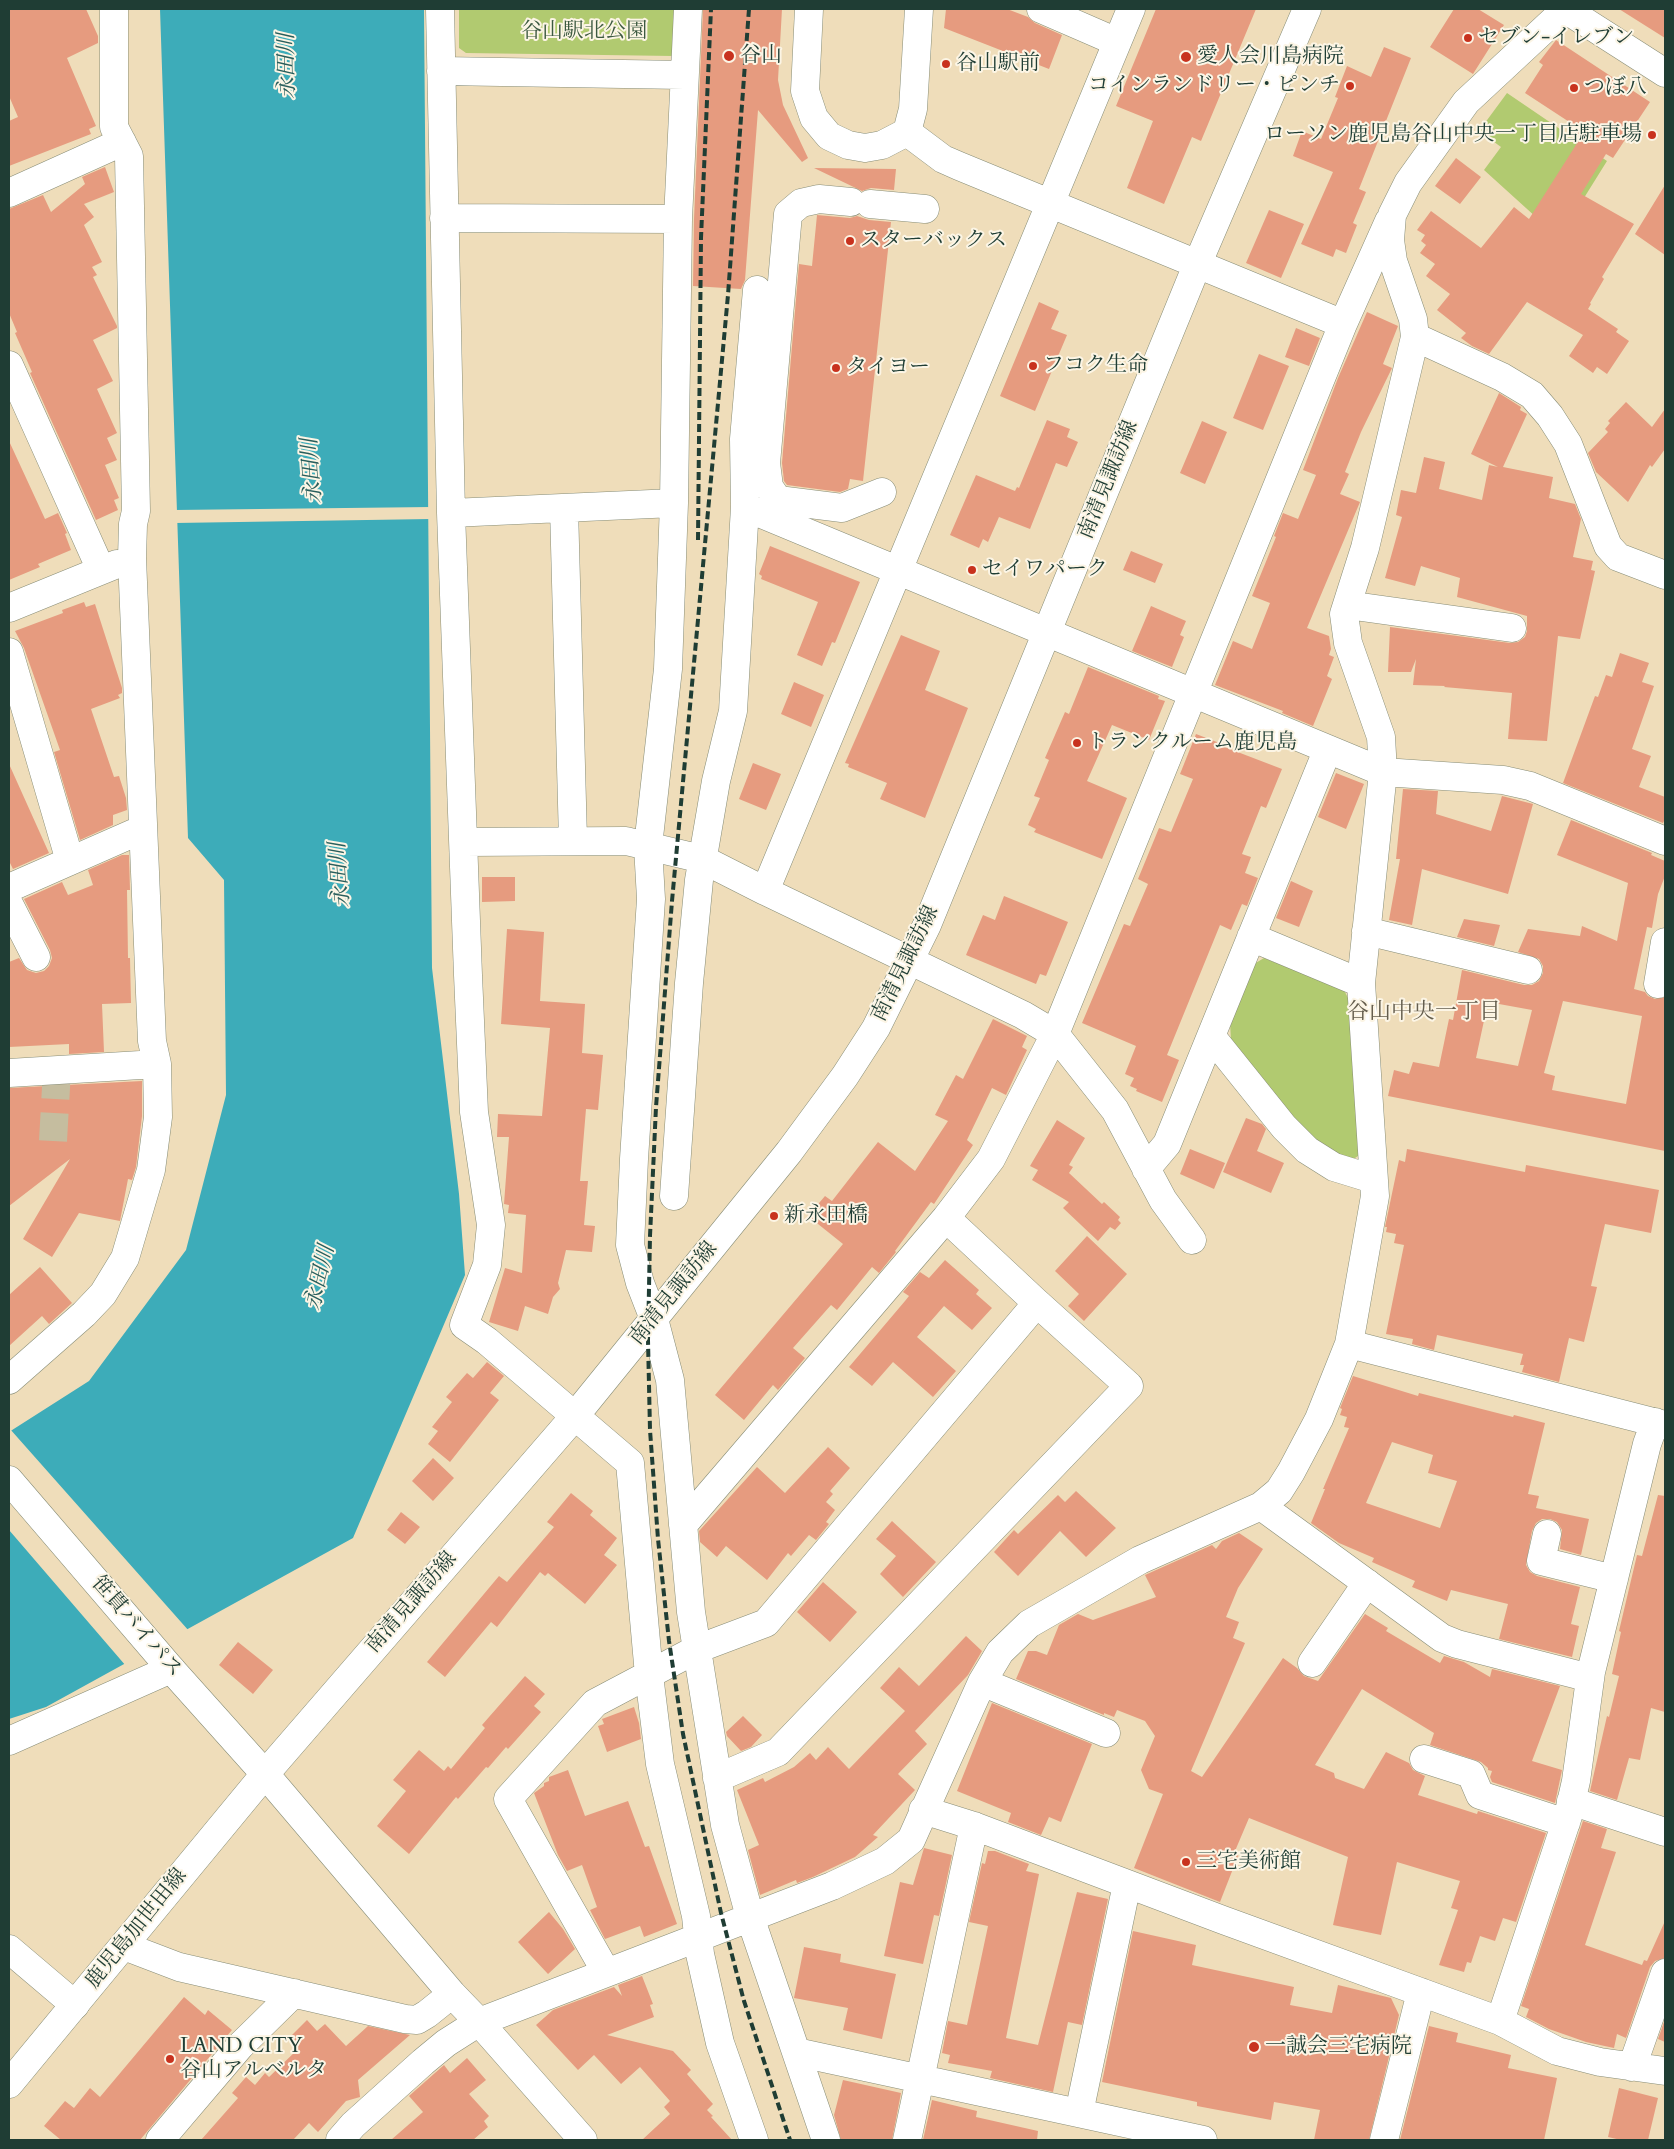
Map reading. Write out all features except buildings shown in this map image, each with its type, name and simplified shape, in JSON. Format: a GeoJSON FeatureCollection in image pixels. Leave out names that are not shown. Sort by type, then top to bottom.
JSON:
{"type":"FeatureCollection","features":[{"type":"Feature","properties":{"kind":"main road"},"geometry":{"type":"LineString","coordinates":[[9,1380],[84,1314],[103,1294],[125,1258],[150,1170],[158,1117],[157,1064],[152,1042],[132,558],[133,524],[136,511],[129,156],[114,127],[114,9]]}},
{"type":"Feature","properties":{"kind":"main road"},"geometry":{"type":"LineString","coordinates":[[440,9],[451,513],[474,1112],[491,1225],[487,1265],[464,1325],[487,1341],[630,1463],[649,1675],[660,1764],[696,1916],[700,1954],[720,2043],[754,2140]]}},
{"type":"Feature","properties":{"kind":"main road"},"geometry":{"type":"LineString","coordinates":[[688,9],[678,219],[674,503],[668,669],[648,846],[651,899],[630,1244],[640,1283],[654,1319],[670,1380],[691,1612],[725,1825],[750,1918],[826,2140]]}},
{"type":"Feature","properties":{"kind":"main road"},"geometry":{"type":"LineString","coordinates":[[809,9],[805,91],[814,118],[829,136],[848,145],[865,148],[882,145],[907,132],[913,109],[919,9]]}},
{"type":"Feature","properties":{"kind":"main road"},"geometry":{"type":"LineString","coordinates":[[1041,9],[1118,42]]}},
{"type":"Feature","properties":{"kind":"main road"},"geometry":{"type":"LineString","coordinates":[[765,891],[1131,9]]}},
{"type":"Feature","properties":{"kind":"main road","name":"南清見諏訪線"},"geometry":{"type":"LineString","coordinates":[[265,1774],[574,1417],[789,1152],[845,1076],[876,1028],[911,960],[1197,265],[1307,9]]}},
{"type":"Feature","properties":{"kind":"main road"},"geometry":{"type":"LineString","coordinates":[[683,1525],[946,1218],[991,1159],[1055,1034],[1343,324],[1377,244],[1408,183],[1466,102],[1566,9],[1665,72]]}},
{"type":"Feature","properties":{"kind":"main road"},"geometry":{"type":"LineString","coordinates":[[441,72],[684,75]]}},
{"type":"Feature","properties":{"kind":"main road"},"geometry":{"type":"LineString","coordinates":[[907,132],[943,159],[1343,324]]}},
{"type":"Feature","properties":{"kind":"main road"},"geometry":{"type":"LineString","coordinates":[[9,192],[122,142]]}},
{"type":"Feature","properties":{"kind":"main road"},"geometry":{"type":"LineString","coordinates":[[882,492],[842,508],[778,500],[769,487],[766,463],[788,214],[801,203],[819,199],[925,208]]}},
{"type":"Feature","properties":{"kind":"main road"},"geometry":{"type":"LineString","coordinates":[[353,2135],[446,2043],[479,2022],[698,1936],[832,1886],[885,1860],[911,1840],[982,1682],[1000,1652],[1029,1624],[1140,1560],[1261,1506],[1279,1491],[1291,1472],[1322,1411],[1349,1344],[1375,1196],[1361,983],[1383,772],[1381,737],[1348,643],[1344,614],[1365,548],[1415,337],[1413,319],[1393,260],[1390,240],[1392,215]]}},
{"type":"Feature","properties":{"kind":"main road"},"geometry":{"type":"LineString","coordinates":[[444,218],[678,219]]}},
{"type":"Feature","properties":{"kind":"main road"},"geometry":{"type":"LineString","coordinates":[[674,1196],[689,983],[702,859],[716,781],[733,711],[745,507],[744,439],[757,290]]}},
{"type":"Feature","properties":{"kind":"main road"},"geometry":{"type":"LineString","coordinates":[[1415,337],[1502,377],[1532,395],[1550,416],[1568,444],[1608,546],[1618,557],[1665,575]]}},
{"type":"Feature","properties":{"kind":"main road"},"geometry":{"type":"LineString","coordinates":[[12,380],[101,570]]}},
{"type":"Feature","properties":{"kind":"main road"},"geometry":{"type":"LineString","coordinates":[[451,513],[674,503]]}},
{"type":"Feature","properties":{"kind":"main road"},"geometry":{"type":"LineString","coordinates":[[745,507],[1327,751],[1383,772],[1503,780],[1530,786],[1665,841]]}},
{"type":"Feature","properties":{"kind":"main road"},"geometry":{"type":"LineString","coordinates":[[564,508],[573,840]]}},
{"type":"Feature","properties":{"kind":"main road"},"geometry":{"type":"LineString","coordinates":[[9,608],[132,558]]}},
{"type":"Feature","properties":{"kind":"main road"},"geometry":{"type":"LineString","coordinates":[[1346,606],[1512,628]]}},
{"type":"Feature","properties":{"kind":"main road"},"geometry":{"type":"LineString","coordinates":[[9,652],[70,861]]}},
{"type":"Feature","properties":{"kind":"main road"},"geometry":{"type":"LineString","coordinates":[[1146,1168],[1167,1144],[1327,751]]}},
{"type":"Feature","properties":{"kind":"main road"},"geometry":{"type":"LineString","coordinates":[[9,888],[143,829]]}},
{"type":"Feature","properties":{"kind":"main road"},"geometry":{"type":"LineString","coordinates":[[464,842],[626,841],[702,859],[1023,1014],[1055,1034],[1115,1110],[1164,1200],[1192,1240]]}},
{"type":"Feature","properties":{"kind":"main road"},"geometry":{"type":"LineString","coordinates":[[9,904],[36,958]]}},
{"type":"Feature","properties":{"kind":"main road"},"geometry":{"type":"LineString","coordinates":[[1366,931],[1528,970]]}},
{"type":"Feature","properties":{"kind":"main road"},"geometry":{"type":"LineString","coordinates":[[1251,937],[1361,983]]}},
{"type":"Feature","properties":{"kind":"main road"},"geometry":{"type":"LineString","coordinates":[[1658,984],[1665,942]]}},
{"type":"Feature","properties":{"kind":"main road"},"geometry":{"type":"LineString","coordinates":[[1211,1036],[1284,1127],[1307,1150],[1334,1167],[1373,1179]]}},
{"type":"Feature","properties":{"kind":"main road"},"geometry":{"type":"LineString","coordinates":[[9,1073],[157,1064]]}},
{"type":"Feature","properties":{"kind":"main road"},"geometry":{"type":"LineString","coordinates":[[717,1778],[778,1752],[1129,1386],[946,1218]]}},
{"type":"Feature","properties":{"kind":"main road"},"geometry":{"type":"LineString","coordinates":[[606,1972],[508,1799],[595,1703],[697,1649],[766,1623],[1037,1303]]}},
{"type":"Feature","properties":{"kind":"main road"},"geometry":{"type":"LineString","coordinates":[[1349,1344],[1660,1423],[1647,1444],[1590,1678],[1576,1781],[1569,1812],[1500,2021]]}},
{"type":"Feature","properties":{"kind":"main road","name":"笹貫バイパス"},"geometry":{"type":"LineString","coordinates":[[9,1480],[171,1669],[265,1774],[452,1994],[583,2140]]}},
{"type":"Feature","properties":{"kind":"main road"},"geometry":{"type":"LineString","coordinates":[[1261,1506],[1442,1638],[1456,1644],[1590,1678]]}},
{"type":"Feature","properties":{"kind":"main road"},"geometry":{"type":"LineString","coordinates":[[1547,1534],[1539,1571],[1614,1578]]}},
{"type":"Feature","properties":{"kind":"main road"},"geometry":{"type":"LineString","coordinates":[[1312,1663],[1367,1583]]}},
{"type":"Feature","properties":{"kind":"main road"},"geometry":{"type":"LineString","coordinates":[[9,1741],[171,1669]]}},
{"type":"Feature","properties":{"kind":"main road"},"geometry":{"type":"LineString","coordinates":[[982,1682],[1106,1733]]}},
{"type":"Feature","properties":{"kind":"main road"},"geometry":{"type":"LineString","coordinates":[[1424,1760],[1471,1774],[1480,1795],[1665,1832]]}},
{"type":"Feature","properties":{"kind":"main road","name":"鹿児島加世田線"},"geometry":{"type":"LineString","coordinates":[[9,2084],[265,1774]]}},
{"type":"Feature","properties":{"kind":"main road"},"geometry":{"type":"LineString","coordinates":[[923,1810],[974,1826],[1500,2021],[1557,2051],[1600,2062],[1665,2071]]}},
{"type":"Feature","properties":{"kind":"main road"},"geometry":{"type":"LineString","coordinates":[[907,2140],[974,1826]]}},
{"type":"Feature","properties":{"kind":"main road"},"geometry":{"type":"LineString","coordinates":[[1079,2113],[1127,1884]]}},
{"type":"Feature","properties":{"kind":"main road"},"geometry":{"type":"LineString","coordinates":[[124,1946],[179,1967],[405,2019],[417,2020],[452,1994]]}},
{"type":"Feature","properties":{"kind":"main road"},"geometry":{"type":"LineString","coordinates":[[9,1949],[75,2005]]}},
{"type":"Feature","properties":{"kind":"main road"},"geometry":{"type":"LineString","coordinates":[[1632,2067],[1665,1973]]}},
{"type":"Feature","properties":{"kind":"main road"},"geometry":{"type":"LineString","coordinates":[[1384,2140],[1420,1992]]}},
{"type":"Feature","properties":{"kind":"main road"},"geometry":{"type":"LineString","coordinates":[[160,2140],[240,2046],[294,1993]]}},
{"type":"Feature","properties":{"kind":"main road"},"geometry":{"type":"LineString","coordinates":[[796,2052],[1203,2140]]}},
{"type":"Feature","properties":{"kind":"green space","name":"谷山駅北公園"},"geometry":{"type":"Polygon","coordinates":[[[459,9],[677,9],[673,56],[466,53],[459,48],[459,9]]]}},
{"type":"Feature","properties":{"kind":"green space"},"geometry":{"type":"Polygon","coordinates":[[[1507,93],[1607,161],[1564,230],[1537,218],[1484,170],[1501,147],[1479,131],[1507,93]]]}},
{"type":"Feature","properties":{"kind":"green space"},"geometry":{"type":"Polygon","coordinates":[[[1264,958],[1344,990],[1351,1004],[1361,1154],[1349,1162],[1312,1140],[1231,1041],[1230,1022],[1254,964],[1264,958]]]}},
{"type":"Feature","properties":{"kind":"water","name":"永田川"},"geometry":{"type":"Polygon","coordinates":[[[160,9],[424,9],[432,968],[459,1194],[465,1275],[353,1538],[46,1707],[9,1719],[9,1432],[89,1381],[186,1250],[226,1095],[224,880],[188,838],[160,9]]]}},
{"type":"Feature","properties":{"kind":"pier"},"geometry":{"type":"Polygon","coordinates":[[[431,507],[431,519],[175,523],[174,510],[431,507]]]}},
{"type":"Feature","properties":{"kind":"pier"},"geometry":{"type":"Polygon","coordinates":[[[9,1429],[189,1631],[126,1666],[9,1530],[9,1429]]]}},
{"type":"Feature","properties":{"kind":"tunnel"},"geometry":{"type":"LineString","coordinates":[[53,1141],[57,1070]]}},
{"type":"Feature","properties":{"kind":"railway"},"geometry":{"type":"LineString","coordinates":[[698,540],[701,238],[711,9]]}},
{"type":"Feature","properties":{"kind":"railway"},"geometry":{"type":"LineString","coordinates":[[749,9],[728,295],[672,901],[656,1107],[650,1236],[648,1340],[650,1430],[658,1539],[669,1641],[683,1734],[721,1913],[744,2001],[790,2140]]}},
{"type":"Feature","properties":{"kind":"place","name":"セブン-イレブン"},"geometry":{"type":"Point","coordinates":[1468,38]}},
{"type":"Feature","properties":{"kind":"place","name":"谷山"},"geometry":{"type":"Point","coordinates":[729,56]}},
{"type":"Feature","properties":{"kind":"place","name":"愛人会川島病院"},"geometry":{"type":"Point","coordinates":[1186,57]}},
{"type":"Feature","properties":{"kind":"place","name":"谷山駅前"},"geometry":{"type":"Point","coordinates":[946,64]}},
{"type":"Feature","properties":{"kind":"place","name":"コインランドリー・ピンチ"},"geometry":{"type":"Point","coordinates":[1350,86]}},
{"type":"Feature","properties":{"kind":"place","name":"つぼ八"},"geometry":{"type":"Point","coordinates":[1574,88]}},
{"type":"Feature","properties":{"kind":"place","name":"ローソン鹿児島谷山中央一丁目店駐車場"},"geometry":{"type":"Point","coordinates":[1652,135]}},
{"type":"Feature","properties":{"kind":"place","name":"スターバックス"},"geometry":{"type":"Point","coordinates":[850,241]}},
{"type":"Feature","properties":{"kind":"place","name":"フコク生命"},"geometry":{"type":"Point","coordinates":[1033,366]}},
{"type":"Feature","properties":{"kind":"place","name":"タイヨー"},"geometry":{"type":"Point","coordinates":[836,368]}},
{"type":"Feature","properties":{"kind":"place","name":"セイワパーク"},"geometry":{"type":"Point","coordinates":[972,570]}},
{"type":"Feature","properties":{"kind":"place","name":"トランクルーム鹿児島"},"geometry":{"type":"Point","coordinates":[1077,743]}},
{"type":"Feature","properties":{"kind":"place","name":"新永田橋"},"geometry":{"type":"Point","coordinates":[774,1216]}},
{"type":"Feature","properties":{"kind":"place","name":"三宅美術館"},"geometry":{"type":"Point","coordinates":[1186,1862]}},
{"type":"Feature","properties":{"kind":"place","name":"一誠会三宅病院"},"geometry":{"type":"Point","coordinates":[1254,2047]}},
{"type":"Feature","properties":{"kind":"place","name":"LAND CITY 谷山アルベルタ"},"geometry":{"type":"Point","coordinates":[170,2059]}},
{"type":"Feature","properties":{"kind":"district","name":"谷山中央一丁目"},"geometry":{"type":"Point","coordinates":[1424,1013]}}]}
